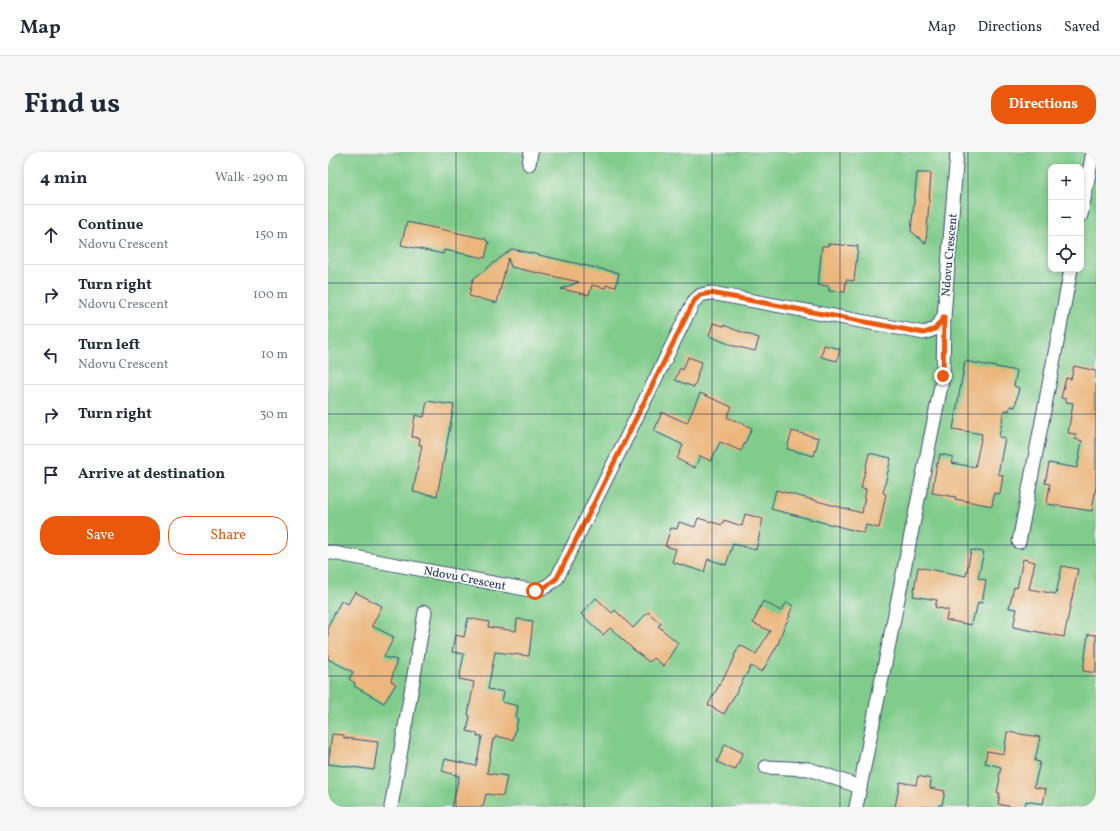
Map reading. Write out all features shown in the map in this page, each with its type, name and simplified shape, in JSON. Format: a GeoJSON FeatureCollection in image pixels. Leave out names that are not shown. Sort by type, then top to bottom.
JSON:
{"type":"FeatureCollection","features":[{"type":"Feature","properties":{"kind":"street","name":"Ndovu Crescent"},"geometry":{"type":"LineString","coordinates":[[328,552],[535,591],[547,586],[557,578],[694,301],[700,295],[711,293],[924,333],[935,329],[944,317],[957,152]]}},
{"type":"Feature","properties":{"kind":"street"},"geometry":{"type":"LineString","coordinates":[[1084,200],[1093,152]]}},
{"type":"Feature","properties":{"kind":"street"},"geometry":{"type":"LineString","coordinates":[[1020,542],[1070,272]]}},
{"type":"Feature","properties":{"kind":"street"},"geometry":{"type":"LineString","coordinates":[[856,807],[943,376],[944,317]]}},
{"type":"Feature","properties":{"kind":"street"},"geometry":{"type":"LineString","coordinates":[[391,807],[425,612]]}},
{"type":"Feature","properties":{"kind":"street"},"geometry":{"type":"LineString","coordinates":[[766,767],[809,769],[860,787]]}},
{"type":"Feature","properties":{"kind":"green space"},"geometry":{"type":"Polygon","coordinates":[[[328,152],[1096,152],[1096,807],[328,807],[328,152]]]}},
{"type":"Feature","properties":{"kind":"building"},"geometry":{"type":"Polygon","coordinates":[[[917,173],[931,173],[926,244],[911,231],[917,173]]]}},
{"type":"Feature","properties":{"kind":"building"},"geometry":{"type":"Polygon","coordinates":[[[407,222],[486,239],[486,241],[489,242],[485,258],[444,250],[443,254],[401,245],[407,222]]]}},
{"type":"Feature","properties":{"kind":"building"},"geometry":{"type":"Polygon","coordinates":[[[828,244],[858,246],[854,281],[846,280],[845,292],[829,291],[829,286],[818,285],[822,246],[828,246],[828,244]]]}},
{"type":"Feature","properties":{"kind":"building"},"geometry":{"type":"Polygon","coordinates":[[[512,249],[619,273],[616,287],[606,285],[605,288],[592,285],[589,295],[561,289],[579,282],[511,267],[508,258],[497,303],[469,296],[473,279],[512,249]]]}},
{"type":"Feature","properties":{"kind":"building"},"geometry":{"type":"Polygon","coordinates":[[[713,323],[724,325],[759,338],[755,351],[734,346],[709,336],[713,323]]]}},
{"type":"Feature","properties":{"kind":"building"},"geometry":{"type":"Polygon","coordinates":[[[824,345],[840,349],[837,361],[821,357],[824,345]]]}},
{"type":"Feature","properties":{"kind":"building"},"geometry":{"type":"Polygon","coordinates":[[[688,357],[702,362],[694,387],[675,380],[680,368],[683,370],[688,357]]]}},
{"type":"Feature","properties":{"kind":"building"},"geometry":{"type":"Polygon","coordinates":[[[965,361],[1017,371],[1014,386],[1019,388],[1015,407],[1010,406],[1009,411],[1004,410],[999,437],[1005,438],[998,474],[1003,475],[1000,494],[994,493],[992,506],[932,493],[940,454],[953,457],[951,463],[975,467],[982,434],[953,429],[965,361]]]}},
{"type":"Feature","properties":{"kind":"building"},"geometry":{"type":"Polygon","coordinates":[[[1074,366],[1096,371],[1096,486],[1092,511],[1047,504],[1050,484],[1045,483],[1049,463],[1077,468],[1082,441],[1075,439],[1076,434],[1068,433],[1073,403],[1066,402],[1066,399],[1061,398],[1066,378],[1071,379],[1074,366]]]}},
{"type":"Feature","properties":{"kind":"building"},"geometry":{"type":"Polygon","coordinates":[[[700,393],[732,407],[727,417],[752,428],[741,451],[720,442],[711,461],[700,456],[695,468],[677,459],[683,445],[654,431],[662,412],[687,423],[700,393]]]}},
{"type":"Feature","properties":{"kind":"building"},"geometry":{"type":"Polygon","coordinates":[[[427,401],[454,405],[437,496],[413,492],[422,445],[419,445],[420,438],[412,437],[415,415],[424,417],[427,401]]]}},
{"type":"Feature","properties":{"kind":"building"},"geometry":{"type":"Polygon","coordinates":[[[792,431],[819,438],[814,456],[787,449],[792,431]]]}},
{"type":"Feature","properties":{"kind":"building"},"geometry":{"type":"Polygon","coordinates":[[[869,453],[891,458],[883,493],[886,494],[879,528],[866,525],[864,533],[771,509],[776,490],[862,513],[866,489],[861,488],[869,453]]]}},
{"type":"Feature","properties":{"kind":"building"},"geometry":{"type":"Polygon","coordinates":[[[745,514],[763,519],[756,550],[733,544],[726,565],[708,559],[704,572],[672,562],[676,549],[665,546],[671,528],[677,529],[679,522],[695,527],[698,518],[722,525],[724,520],[742,526],[745,514]]]}},
{"type":"Feature","properties":{"kind":"building"},"geometry":{"type":"Polygon","coordinates":[[[971,550],[984,552],[978,578],[986,580],[982,603],[978,602],[971,625],[946,620],[948,610],[935,607],[937,600],[913,596],[918,567],[966,576],[971,550]]]}},
{"type":"Feature","properties":{"kind":"building"},"geometry":{"type":"Polygon","coordinates":[[[1023,559],[1035,562],[1029,589],[1056,594],[1062,566],[1078,569],[1064,637],[1013,627],[1017,609],[1009,608],[1014,587],[1017,588],[1023,559]]]}},
{"type":"Feature","properties":{"kind":"building"},"geometry":{"type":"Polygon","coordinates":[[[355,592],[382,606],[372,626],[394,637],[384,657],[397,660],[391,681],[396,684],[384,703],[354,686],[355,683],[349,679],[353,672],[328,659],[328,626],[341,601],[348,604],[355,592]]]}},
{"type":"Feature","properties":{"kind":"building"},"geometry":{"type":"Polygon","coordinates":[[[596,598],[612,613],[615,610],[633,628],[648,612],[661,624],[658,626],[678,643],[664,666],[654,658],[649,662],[610,628],[603,635],[581,614],[596,598]]]}},
{"type":"Feature","properties":{"kind":"building"},"geometry":{"type":"Polygon","coordinates":[[[763,601],[781,611],[787,602],[793,606],[789,615],[790,616],[778,644],[762,672],[751,666],[724,714],[708,705],[735,657],[734,656],[740,645],[756,654],[770,631],[753,623],[763,601]]]}},
{"type":"Feature","properties":{"kind":"building"},"geometry":{"type":"Polygon","coordinates":[[[468,618],[489,622],[488,627],[516,631],[517,619],[533,621],[529,656],[495,652],[488,689],[504,692],[502,702],[518,706],[516,718],[518,719],[513,740],[496,736],[495,739],[493,739],[487,773],[507,776],[503,796],[486,794],[483,807],[452,807],[459,776],[442,771],[445,759],[476,766],[482,736],[477,736],[478,734],[467,731],[470,716],[468,715],[474,682],[459,679],[464,654],[452,652],[455,635],[464,637],[468,618]]]}},
{"type":"Feature","properties":{"kind":"building"},"geometry":{"type":"Polygon","coordinates":[[[1088,634],[1096,635],[1096,673],[1083,671],[1088,634]]]}},
{"type":"Feature","properties":{"kind":"building"},"geometry":{"type":"Polygon","coordinates":[[[1007,732],[1040,737],[1035,761],[1040,762],[1034,787],[1046,789],[1043,804],[1026,801],[1025,807],[1012,807],[998,804],[1000,793],[997,793],[1001,767],[985,763],[987,751],[1004,754],[1007,732]]]}},
{"type":"Feature","properties":{"kind":"building"},"geometry":{"type":"Polygon","coordinates":[[[332,734],[344,735],[344,738],[378,742],[374,770],[328,764],[332,734]]]}},
{"type":"Feature","properties":{"kind":"building"},"geometry":{"type":"Polygon","coordinates":[[[725,744],[743,753],[735,770],[717,762],[725,744]]]}},
{"type":"Feature","properties":{"kind":"building"},"geometry":{"type":"Polygon","coordinates":[[[918,776],[931,779],[930,788],[945,791],[942,805],[939,805],[938,807],[895,807],[900,782],[916,785],[918,776]]]}},
{"type":"Feature","properties":{"kind":"route"},"geometry":{"type":"LineString","coordinates":[[535,591],[547,586],[557,578],[694,301],[700,295],[711,293],[924,333],[935,329],[944,317],[943,376]]}}]}
